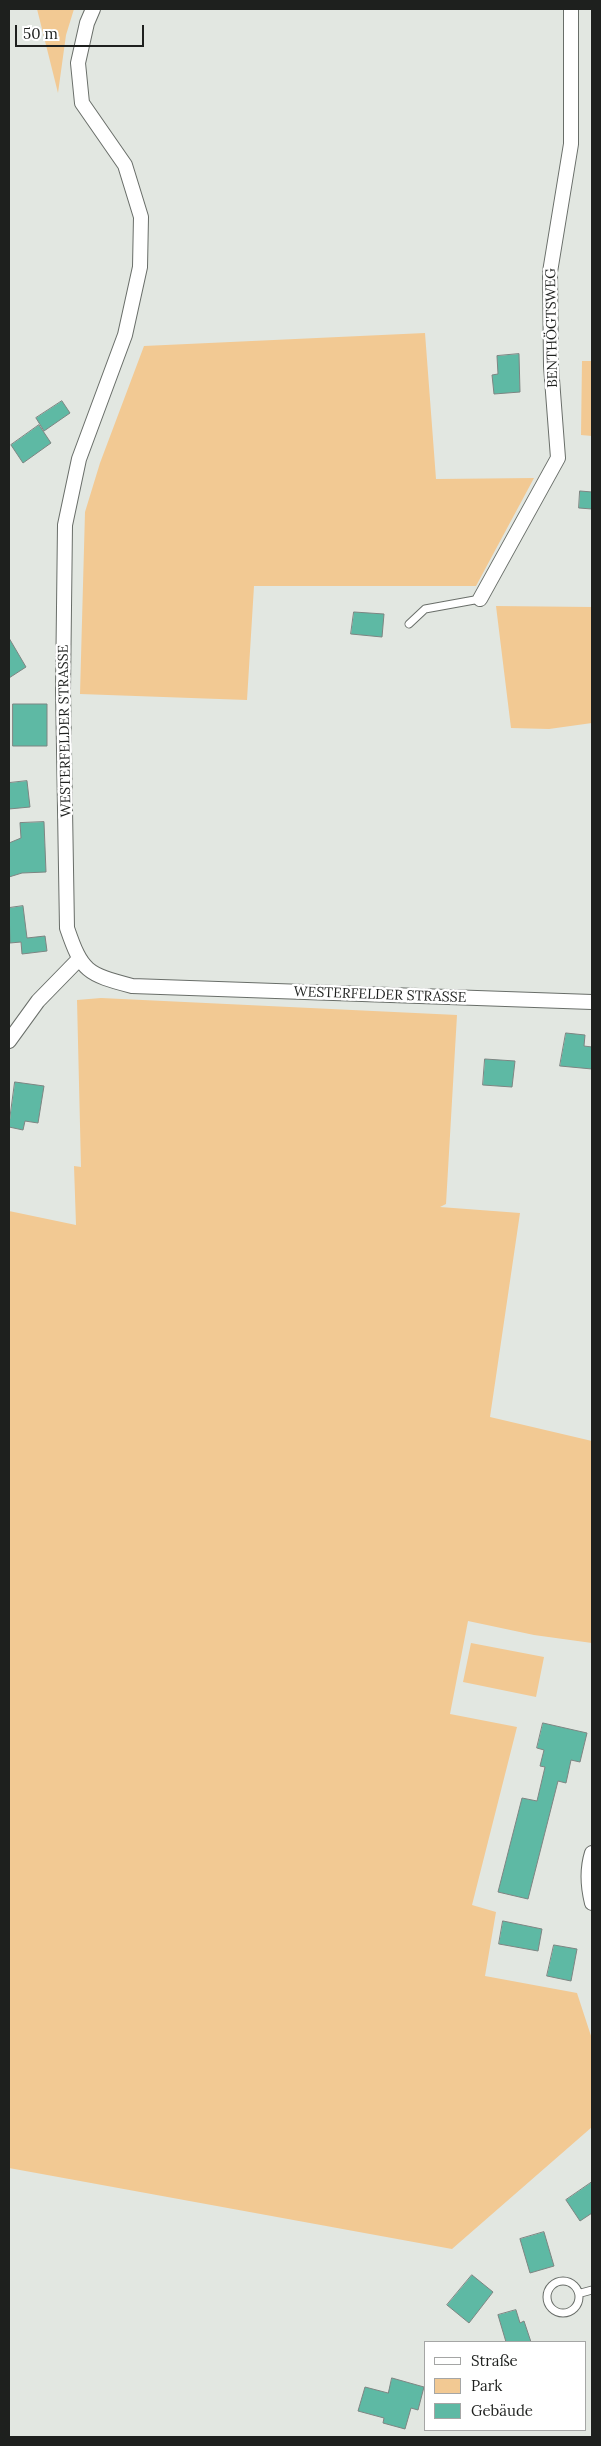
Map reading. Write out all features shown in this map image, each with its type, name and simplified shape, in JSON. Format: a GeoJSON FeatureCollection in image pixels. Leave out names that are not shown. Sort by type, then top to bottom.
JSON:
{"type":"FeatureCollection","features":[{"type":"Feature","properties":{"kind":"street","name":"WESTERFELDER STRASSE"},"geometry":{"type":"LineString","coordinates":[[93,9],[87,23],[78,63],[82,103],[125,165],[142,217],[140,266],[125,335],[78,459],[64,525],[67,928],[78,960],[98,978],[132,986],[592,1002]]}},
{"type":"Feature","properties":{"kind":"street","name":"BENTHÖGTSWEG"},"geometry":{"type":"LineString","coordinates":[[480,599],[558,458],[551,366],[550,272],[571,144],[571,9]]}},
{"type":"Feature","properties":{"kind":"street"},"geometry":{"type":"LineString","coordinates":[[9,1041],[38,1001],[78,960]]}},
{"type":"Feature","properties":{"kind":"street"},"geometry":{"type":"LineString","coordinates":[[592,1853],[589,1863],[589,1892],[592,1903]]}},
{"type":"Feature","properties":{"kind":"lane"},"geometry":{"type":"LineString","coordinates":[[409,624],[425,609],[480,599]]}},
{"type":"Feature","properties":{"kind":"lane"},"geometry":{"type":"LineString","coordinates":[[557,2281],[569,2281],[581,2293],[576,2308],[568,2313],[557,2313],[548,2305],[547,2289],[557,2281]]}},
{"type":"Feature","properties":{"kind":"lane"},"geometry":{"type":"LineString","coordinates":[[581,2293],[592,2290]]}},
{"type":"Feature","properties":{"kind":"green space"},"geometry":{"type":"Polygon","coordinates":[[[37,9],[74,9],[66,35],[58,93],[37,9]]]}},
{"type":"Feature","properties":{"kind":"green space"},"geometry":{"type":"Polygon","coordinates":[[[425,333],[436,479],[534,478],[476,586],[254,586],[247,700],[80,694],[85,512],[100,463],[144,346],[425,333]]]}},
{"type":"Feature","properties":{"kind":"green space"},"geometry":{"type":"Polygon","coordinates":[[[582,361],[592,361],[592,436],[581,435],[582,361]]]}},
{"type":"Feature","properties":{"kind":"green space"},"geometry":{"type":"Polygon","coordinates":[[[496,606],[592,607],[592,723],[549,729],[511,728],[496,606]]]}},
{"type":"Feature","properties":{"kind":"green space"},"geometry":{"type":"Polygon","coordinates":[[[101,998],[457,1015],[446,1204],[440,1207],[520,1213],[490,1417],[592,1441],[592,1643],[534,1635],[468,1621],[450,1714],[517,1727],[472,1905],[496,1912],[485,1976],[577,1993],[592,2039],[592,2127],[452,2249],[9,2168],[9,1211],[76,1225],[74,1166],[81,1167],[77,1000],[101,998]]]}},
{"type":"Feature","properties":{"kind":"green space"},"geometry":{"type":"Polygon","coordinates":[[[471,1643],[544,1657],[536,1697],[463,1682],[471,1643]]]}},
{"type":"Feature","properties":{"kind":"building"},"geometry":{"type":"Polygon","coordinates":[[[519,354],[520,392],[494,394],[492,375],[498,374],[497,356],[519,354]]]}},
{"type":"Feature","properties":{"kind":"building"},"geometry":{"type":"Polygon","coordinates":[[[62,401],[70,413],[44,431],[36,418],[62,401]]]}},
{"type":"Feature","properties":{"kind":"building"},"geometry":{"type":"Polygon","coordinates":[[[39,425],[51,443],[23,463],[11,445],[39,425]]]}},
{"type":"Feature","properties":{"kind":"building"},"geometry":{"type":"Polygon","coordinates":[[[580,491],[592,492],[592,509],[579,508],[580,491]]]}},
{"type":"Feature","properties":{"kind":"building"},"geometry":{"type":"Polygon","coordinates":[[[354,612],[384,614],[382,637],[351,634],[354,612]]]}},
{"type":"Feature","properties":{"kind":"building"},"geometry":{"type":"Polygon","coordinates":[[[9,638],[26,667],[9,678],[9,638]]]}},
{"type":"Feature","properties":{"kind":"building"},"geometry":{"type":"Polygon","coordinates":[[[13,704],[47,704],[47,746],[13,746],[13,704]]]}},
{"type":"Feature","properties":{"kind":"building"},"geometry":{"type":"Polygon","coordinates":[[[27,781],[30,807],[9,809],[9,783],[27,781]]]}},
{"type":"Feature","properties":{"kind":"building"},"geometry":{"type":"Polygon","coordinates":[[[44,822],[46,872],[22,873],[9,877],[9,843],[21,838],[20,823],[44,822]]]}},
{"type":"Feature","properties":{"kind":"building"},"geometry":{"type":"Polygon","coordinates":[[[23,906],[27,938],[45,936],[47,951],[22,954],[21,942],[10,943],[9,908],[23,906]]]}},
{"type":"Feature","properties":{"kind":"building"},"geometry":{"type":"Polygon","coordinates":[[[566,1033],[585,1035],[584,1046],[592,1047],[592,1069],[560,1066],[566,1033]]]}},
{"type":"Feature","properties":{"kind":"building"},"geometry":{"type":"Polygon","coordinates":[[[485,1059],[515,1061],[512,1087],[483,1085],[485,1059]]]}},
{"type":"Feature","properties":{"kind":"building"},"geometry":{"type":"Polygon","coordinates":[[[15,1082],[44,1086],[38,1123],[25,1121],[23,1130],[9,1127],[15,1082]]]}},
{"type":"Feature","properties":{"kind":"building"},"geometry":{"type":"Polygon","coordinates":[[[543,1723],[587,1733],[580,1762],[571,1760],[566,1783],[558,1781],[528,1899],[498,1892],[522,1798],[537,1801],[545,1767],[540,1766],[544,1750],[537,1748],[543,1723]]]}},
{"type":"Feature","properties":{"kind":"building"},"geometry":{"type":"Polygon","coordinates":[[[503,1921],[542,1929],[538,1951],[499,1944],[503,1921]]]}},
{"type":"Feature","properties":{"kind":"building"},"geometry":{"type":"Polygon","coordinates":[[[554,1945],[577,1949],[571,1981],[547,1976],[554,1945]]]}},
{"type":"Feature","properties":{"kind":"building"},"geometry":{"type":"Polygon","coordinates":[[[592,2182],[592,2213],[580,2221],[566,2200],[592,2182]]]}},
{"type":"Feature","properties":{"kind":"building"},"geometry":{"type":"Polygon","coordinates":[[[544,2232],[554,2266],[530,2273],[520,2239],[544,2232]]]}},
{"type":"Feature","properties":{"kind":"building"},"geometry":{"type":"Polygon","coordinates":[[[472,2275],[493,2292],[469,2323],[447,2305],[472,2275]]]}},
{"type":"Feature","properties":{"kind":"building"},"geometry":{"type":"Polygon","coordinates":[[[516,2310],[520,2323],[524,2321],[531,2341],[506,2341],[498,2315],[516,2310]]]}},
{"type":"Feature","properties":{"kind":"building"},"geometry":{"type":"Polygon","coordinates":[[[392,2378],[424,2387],[418,2410],[411,2408],[405,2429],[383,2423],[384,2418],[358,2411],[365,2387],[388,2393],[392,2378]]]}}]}
